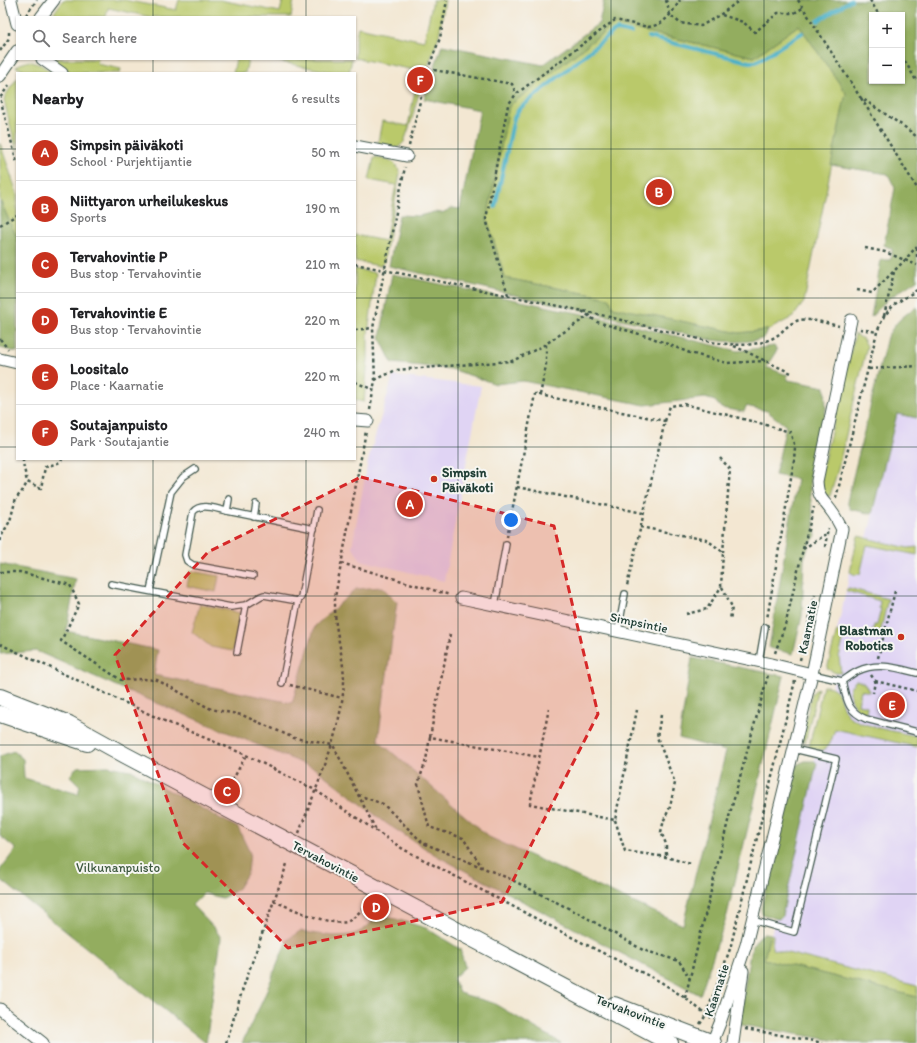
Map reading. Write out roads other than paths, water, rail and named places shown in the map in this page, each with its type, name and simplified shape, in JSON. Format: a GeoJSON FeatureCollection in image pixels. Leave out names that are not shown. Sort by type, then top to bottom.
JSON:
{"type":"FeatureCollection","features":[{"type":"Feature","properties":{"kind":"main road","name":"Tervahovintie"},"geometry":{"type":"LineString","coordinates":[[0,697],[69,724],[670,1043]]}},
{"type":"Feature","properties":{"kind":"main road","name":"Tervahovintie"},"geometry":{"type":"LineString","coordinates":[[0,714],[125,755]]}},
{"type":"Feature","properties":{"kind":"main road","name":"Tervahovintie"},"geometry":{"type":"LineString","coordinates":[[548,979],[713,1043]]}},
{"type":"Feature","properties":{"kind":"street"},"geometry":{"type":"LineString","coordinates":[[11,0],[15,28]]}},
{"type":"Feature","properties":{"kind":"street"},"geometry":{"type":"LineString","coordinates":[[42,16],[54,0]]}},
{"type":"Feature","properties":{"kind":"street"},"geometry":{"type":"LineString","coordinates":[[0,76],[16,52]]}},
{"type":"Feature","properties":{"kind":"street"},"geometry":{"type":"LineString","coordinates":[[43,60],[61,72]]}},
{"type":"Feature","properties":{"kind":"street"},"geometry":{"type":"LineString","coordinates":[[356,146],[407,156]]}},
{"type":"Feature","properties":{"kind":"street","name":"Kaarnatie"},"geometry":{"type":"LineString","coordinates":[[713,1043],[746,944],[812,674],[842,529],[832,512],[820,498],[817,481],[850,324]]}},
{"type":"Feature","properties":{"kind":"street"},"geometry":{"type":"LineString","coordinates":[[0,359],[16,363]]}},
{"type":"Feature","properties":{"kind":"street"},"geometry":{"type":"LineString","coordinates":[[356,420],[368,421]]}},
{"type":"Feature","properties":{"kind":"street","name":"Simpsintie"},"geometry":{"type":"LineString","coordinates":[[460,598],[759,661],[812,674]]}},
{"type":"Feature","properties":{"kind":"street","name":"Kaarnatie"},"geometry":{"type":"LineString","coordinates":[[733,1043],[746,944]]}},
{"type":"Feature","properties":{"kind":"street"},"geometry":{"type":"LineString","coordinates":[[0,1009],[43,1043]]}},
{"type":"Feature","properties":{"kind":"lane"},"geometry":{"type":"LineString","coordinates":[[150,591],[172,492],[183,477],[195,469]]}},
{"type":"Feature","properties":{"kind":"lane"},"geometry":{"type":"LineString","coordinates":[[227,511],[229,499]]}},
{"type":"Feature","properties":{"kind":"lane"},"geometry":{"type":"LineString","coordinates":[[254,517],[256,504]]}},
{"type":"Feature","properties":{"kind":"lane"},"geometry":{"type":"LineString","coordinates":[[253,576],[193,565],[187,561],[185,555],[193,512],[196,508],[201,506],[314,529]]}},
{"type":"Feature","properties":{"kind":"lane"},"geometry":{"type":"LineString","coordinates":[[282,683],[298,601],[301,597],[317,510]]}},
{"type":"Feature","properties":{"kind":"lane"},"geometry":{"type":"LineString","coordinates":[[495,605],[506,544]]}},
{"type":"Feature","properties":{"kind":"lane"},"geometry":{"type":"LineString","coordinates":[[111,584],[231,608],[246,605],[264,595],[298,601]]}},
{"type":"Feature","properties":{"kind":"lane"},"geometry":{"type":"LineString","coordinates":[[618,631],[625,594]]}},
{"type":"Feature","properties":{"kind":"lane"},"geometry":{"type":"LineString","coordinates":[[237,652],[246,605]]}},
{"type":"Feature","properties":{"kind":"lane"},"geometry":{"type":"LineString","coordinates":[[759,661],[765,627]]}},
{"type":"Feature","properties":{"kind":"lane"},"geometry":{"type":"LineString","coordinates":[[812,674],[842,682],[858,671],[876,666],[889,666],[917,673]]}},
{"type":"Feature","properties":{"kind":"lane"},"geometry":{"type":"LineString","coordinates":[[842,682],[849,707],[852,712],[866,719],[917,732]]}},
{"type":"Feature","properties":{"kind":"lane"},"geometry":{"type":"LineString","coordinates":[[752,920],[794,932],[796,925],[836,759],[794,749]]}},
{"type":"Feature","properties":{"kind":"waterway"},"geometry":{"type":"LineString","coordinates":[[818,21],[851,0]]}},
{"type":"Feature","properties":{"kind":"waterway"},"geometry":{"type":"LineString","coordinates":[[495,207],[514,118],[519,109],[613,32],[617,30],[631,33]]}},
{"type":"Feature","properties":{"kind":"waterway"},"geometry":{"type":"LineString","coordinates":[[648,37],[749,62],[756,62],[802,33]]}},
{"type":"Feature","properties":{"kind":"place","name":"Soutajanpuisto"},"geometry":{"type":"Point","coordinates":[420,80]}},
{"type":"Feature","properties":{"kind":"place","name":"Niittyaron urheilukeskus"},"geometry":{"type":"Point","coordinates":[659,192]}},
{"type":"Feature","properties":{"kind":"place","name":"Simpsin Päiväkoti"},"geometry":{"type":"Point","coordinates":[434,479]}},
{"type":"Feature","properties":{"kind":"place","name":"Simpsin päiväkoti"},"geometry":{"type":"Point","coordinates":[410,504]}},
{"type":"Feature","properties":{"kind":"place","name":"Blastman Robotics"},"geometry":{"type":"Point","coordinates":[901,637]}},
{"type":"Feature","properties":{"kind":"place","name":"Loositalo"},"geometry":{"type":"Point","coordinates":[892,705]}},
{"type":"Feature","properties":{"kind":"place","name":"Tervahovintie P"},"geometry":{"type":"Point","coordinates":[227,791]}},
{"type":"Feature","properties":{"kind":"place","name":"Tervahovintie E"},"geometry":{"type":"Point","coordinates":[376,907]}},
{"type":"Feature","properties":{"kind":"park label","name":"Vilkunanpuisto"},"geometry":{"type":"Point","coordinates":[118,867]}}]}
